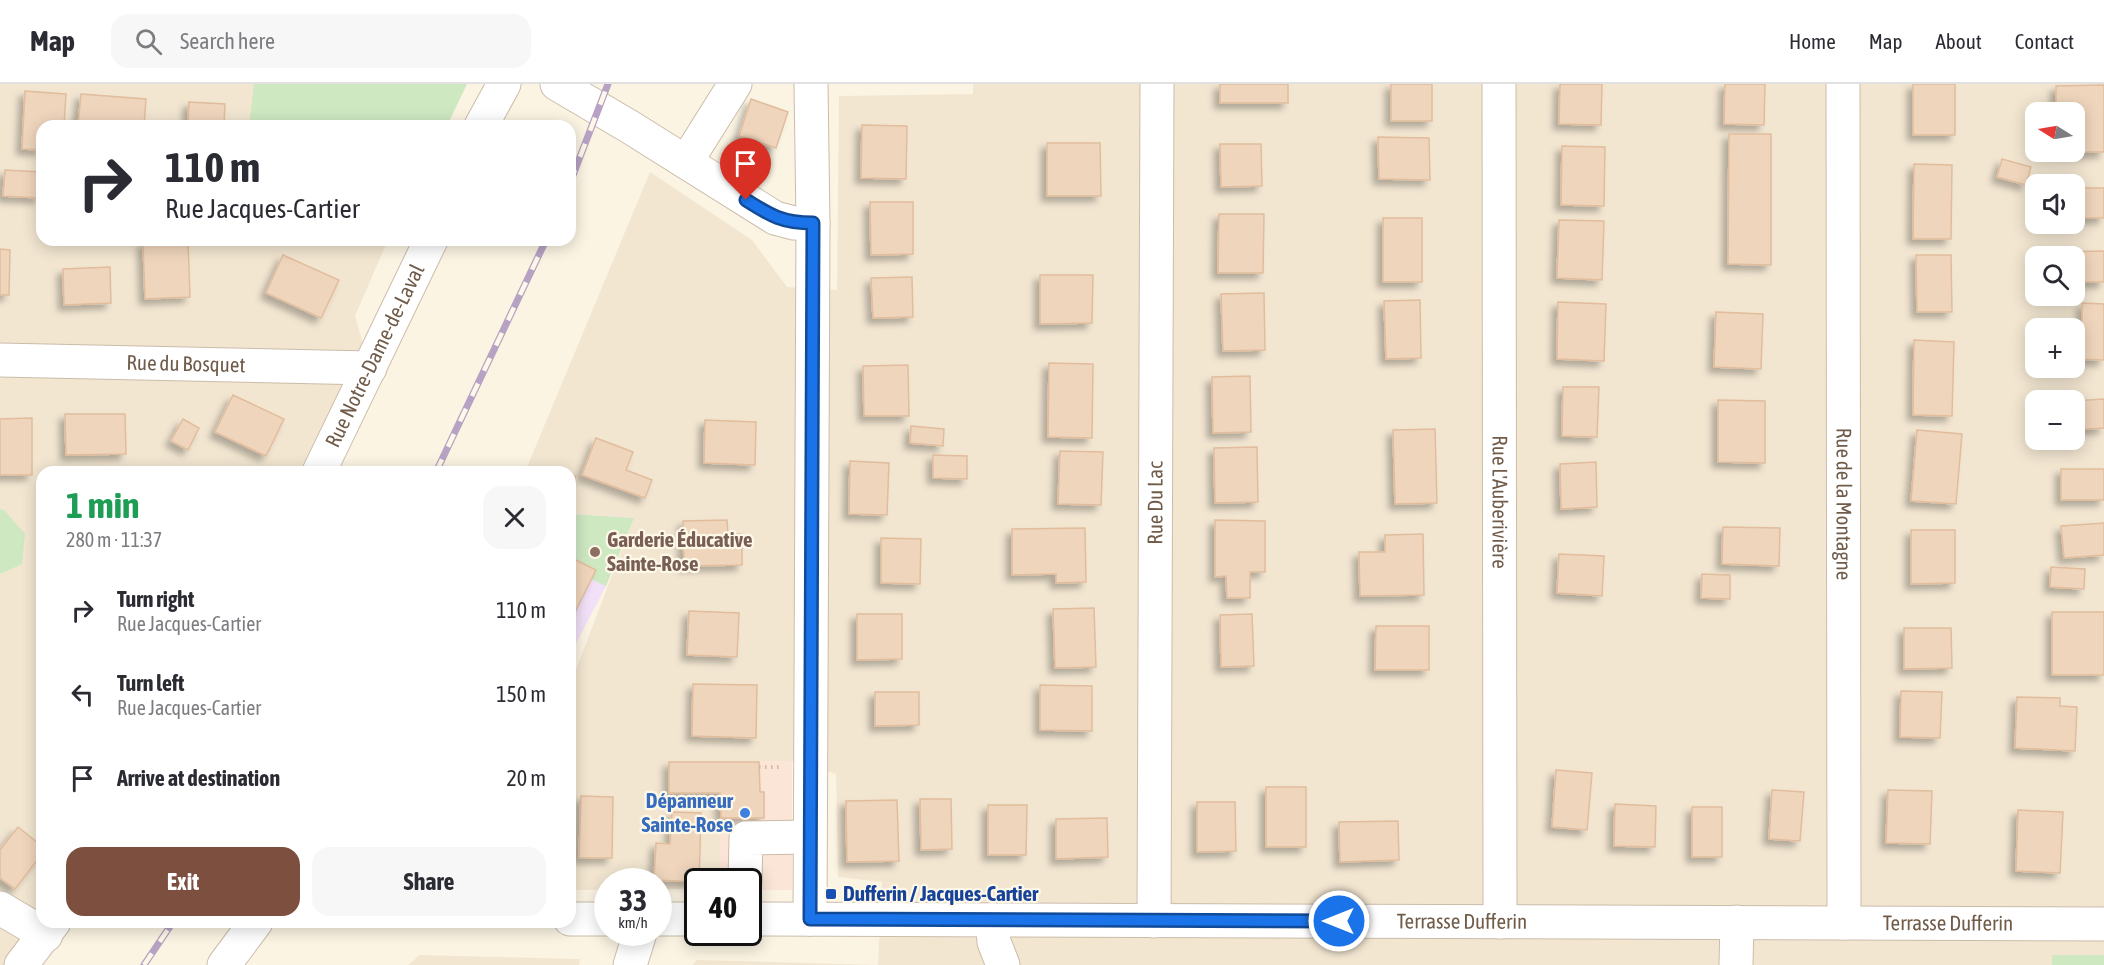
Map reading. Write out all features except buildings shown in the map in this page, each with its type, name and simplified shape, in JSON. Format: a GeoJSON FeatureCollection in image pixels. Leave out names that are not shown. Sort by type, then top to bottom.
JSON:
{"type":"FeatureCollection","features":[{"type":"Feature","properties":{"kind":"street"},"geometry":{"type":"LineString","coordinates":[[484,120],[504,84]]}},
{"type":"Feature","properties":{"kind":"street"},"geometry":{"type":"LineString","coordinates":[[557,84],[776,218],[794,223],[813,223]]}},
{"type":"Feature","properties":{"kind":"street"},"geometry":{"type":"LineString","coordinates":[[686,162],[735,84]]}},
{"type":"Feature","properties":{"kind":"street","name":"Rue Du Lac"},"geometry":{"type":"LineString","coordinates":[[1154,921],[1157,84]]}},
{"type":"Feature","properties":{"kind":"street","name":"Rue L'Auberivière"},"geometry":{"type":"LineString","coordinates":[[1499,84],[1500,922]]}},
{"type":"Feature","properties":{"kind":"street","name":"Rue de la Montagne"},"geometry":{"type":"LineString","coordinates":[[1843,84],[1844,923]]}},
{"type":"Feature","properties":{"kind":"street"},"geometry":{"type":"LineString","coordinates":[[810,919],[813,223],[811,89]]}},
{"type":"Feature","properties":{"kind":"street","name":"Rue Notre-Dame-de-Laval"},"geometry":{"type":"LineString","coordinates":[[322,466],[428,246]]}},
{"type":"Feature","properties":{"kind":"street","name":"Rue du Bosquet"},"geometry":{"type":"LineString","coordinates":[[0,360],[370,368]]}},
{"type":"Feature","properties":{"kind":"street"},"geometry":{"type":"LineString","coordinates":[[745,868],[746,838],[810,837]]}},
{"type":"Feature","properties":{"kind":"street"},"geometry":{"type":"LineString","coordinates":[[0,908],[36,923]]}},
{"type":"Feature","properties":{"kind":"street"},"geometry":{"type":"LineString","coordinates":[[576,919],[594,919]]}},
{"type":"Feature","properties":{"kind":"street","name":"Terrasse Dufferin"},"geometry":{"type":"LineString","coordinates":[[762,919],[2104,924]]}},
{"type":"Feature","properties":{"kind":"street"},"geometry":{"type":"LineString","coordinates":[[992,920],[994,942],[1003,965]]}},
{"type":"Feature","properties":{"kind":"street"},"geometry":{"type":"LineString","coordinates":[[1736,965],[1737,922]]}},
{"type":"Feature","properties":{"kind":"street"},"geometry":{"type":"LineString","coordinates":[[224,965],[252,928]]}},
{"type":"Feature","properties":{"kind":"street"},"geometry":{"type":"LineString","coordinates":[[21,965],[50,929]]}},
{"type":"Feature","properties":{"kind":"street"},"geometry":{"type":"LineString","coordinates":[[630,965],[636,946]]}},
{"type":"Feature","properties":{"kind":"path"},"geometry":{"type":"LineString","coordinates":[[759,767],[781,767]]}},
{"type":"Feature","properties":{"kind":"shaded area"},"geometry":{"type":"Polygon","coordinates":[[[0,84],[456,84],[441,120],[36,120],[36,246],[385,246],[355,316],[370,368],[314,466],[36,466],[36,928],[39,928],[21,965],[0,965],[0,84]]]}},
{"type":"Feature","properties":{"kind":"shaded area"},"geometry":{"type":"Polygon","coordinates":[[[973,84],[2104,84],[2104,965],[878,965],[882,882],[838,877],[836,774],[792,761],[670,762],[720,793],[720,868],[684,868],[684,889],[672,889],[672,868],[594,868],[594,890],[576,890],[576,669],[634,518],[576,514],[576,466],[528,466],[650,172],[752,240],[787,287],[837,290],[839,96],[973,94],[973,84]]]}},
{"type":"Feature","properties":{"kind":"shaded area","name":"Garderie Éducative Sainte-Rose"},"geometry":{"type":"Polygon","coordinates":[[[576,514],[634,518],[606,586],[576,644],[576,514]]]}},
{"type":"Feature","properties":{"kind":"shaded area"},"geometry":{"type":"Polygon","coordinates":[[[792,761],[792,890],[762,890],[762,868],[720,868],[720,793],[669,793],[669,762],[792,761]]]}},
{"type":"Feature","properties":{"kind":"shaded area"},"geometry":{"type":"Polygon","coordinates":[[[420,955],[580,959],[579,965],[408,965],[420,955]]]}},
{"type":"Feature","properties":{"kind":"shaded area"},"geometry":{"type":"Polygon","coordinates":[[[697,960],[878,965],[692,965],[697,960]]]}},
{"type":"Feature","properties":{"kind":"green space"},"geometry":{"type":"Polygon","coordinates":[[[254,84],[467,84],[450,120],[250,120],[254,84]]]}},
{"type":"Feature","properties":{"kind":"green space"},"geometry":{"type":"Polygon","coordinates":[[[0,509],[4,510],[25,534],[22,564],[0,574],[0,509]]]}},
{"type":"Feature","properties":{"kind":"green space"},"geometry":{"type":"Polygon","coordinates":[[[576,514],[634,518],[606,586],[591,579],[596,570],[576,560],[576,514]]]}},
{"type":"Feature","properties":{"kind":"green space"},"geometry":{"type":"Polygon","coordinates":[[[2052,955],[2104,955],[2104,965],[2052,965],[2052,955]]]}},
{"type":"Feature","properties":{"kind":"railway"},"geometry":{"type":"LineString","coordinates":[[576,167],[608,84]]}},
{"type":"Feature","properties":{"kind":"railway"},"geometry":{"type":"LineString","coordinates":[[439,466],[543,246]]}},
{"type":"Feature","properties":{"kind":"railway"},"geometry":{"type":"LineString","coordinates":[[144,965],[169,928]]}},
{"type":"Feature","properties":{"kind":"place","name":"Garderie Éducative Sainte-Rose"},"geometry":{"type":"Point","coordinates":[595,552]}},
{"type":"Feature","properties":{"kind":"place","name":"Dépanneur Sainte-Rose"},"geometry":{"type":"Point","coordinates":[745,813]}},
{"type":"Feature","properties":{"kind":"place","name":"Dufferin / Jacques-Cartier"},"geometry":{"type":"Point","coordinates":[831,894]}},
{"type":"Feature","properties":{"kind":"route"},"geometry":{"type":"LineString","coordinates":[[746,200],[783,221],[813,223],[810,919],[1339,921]]}}]}
